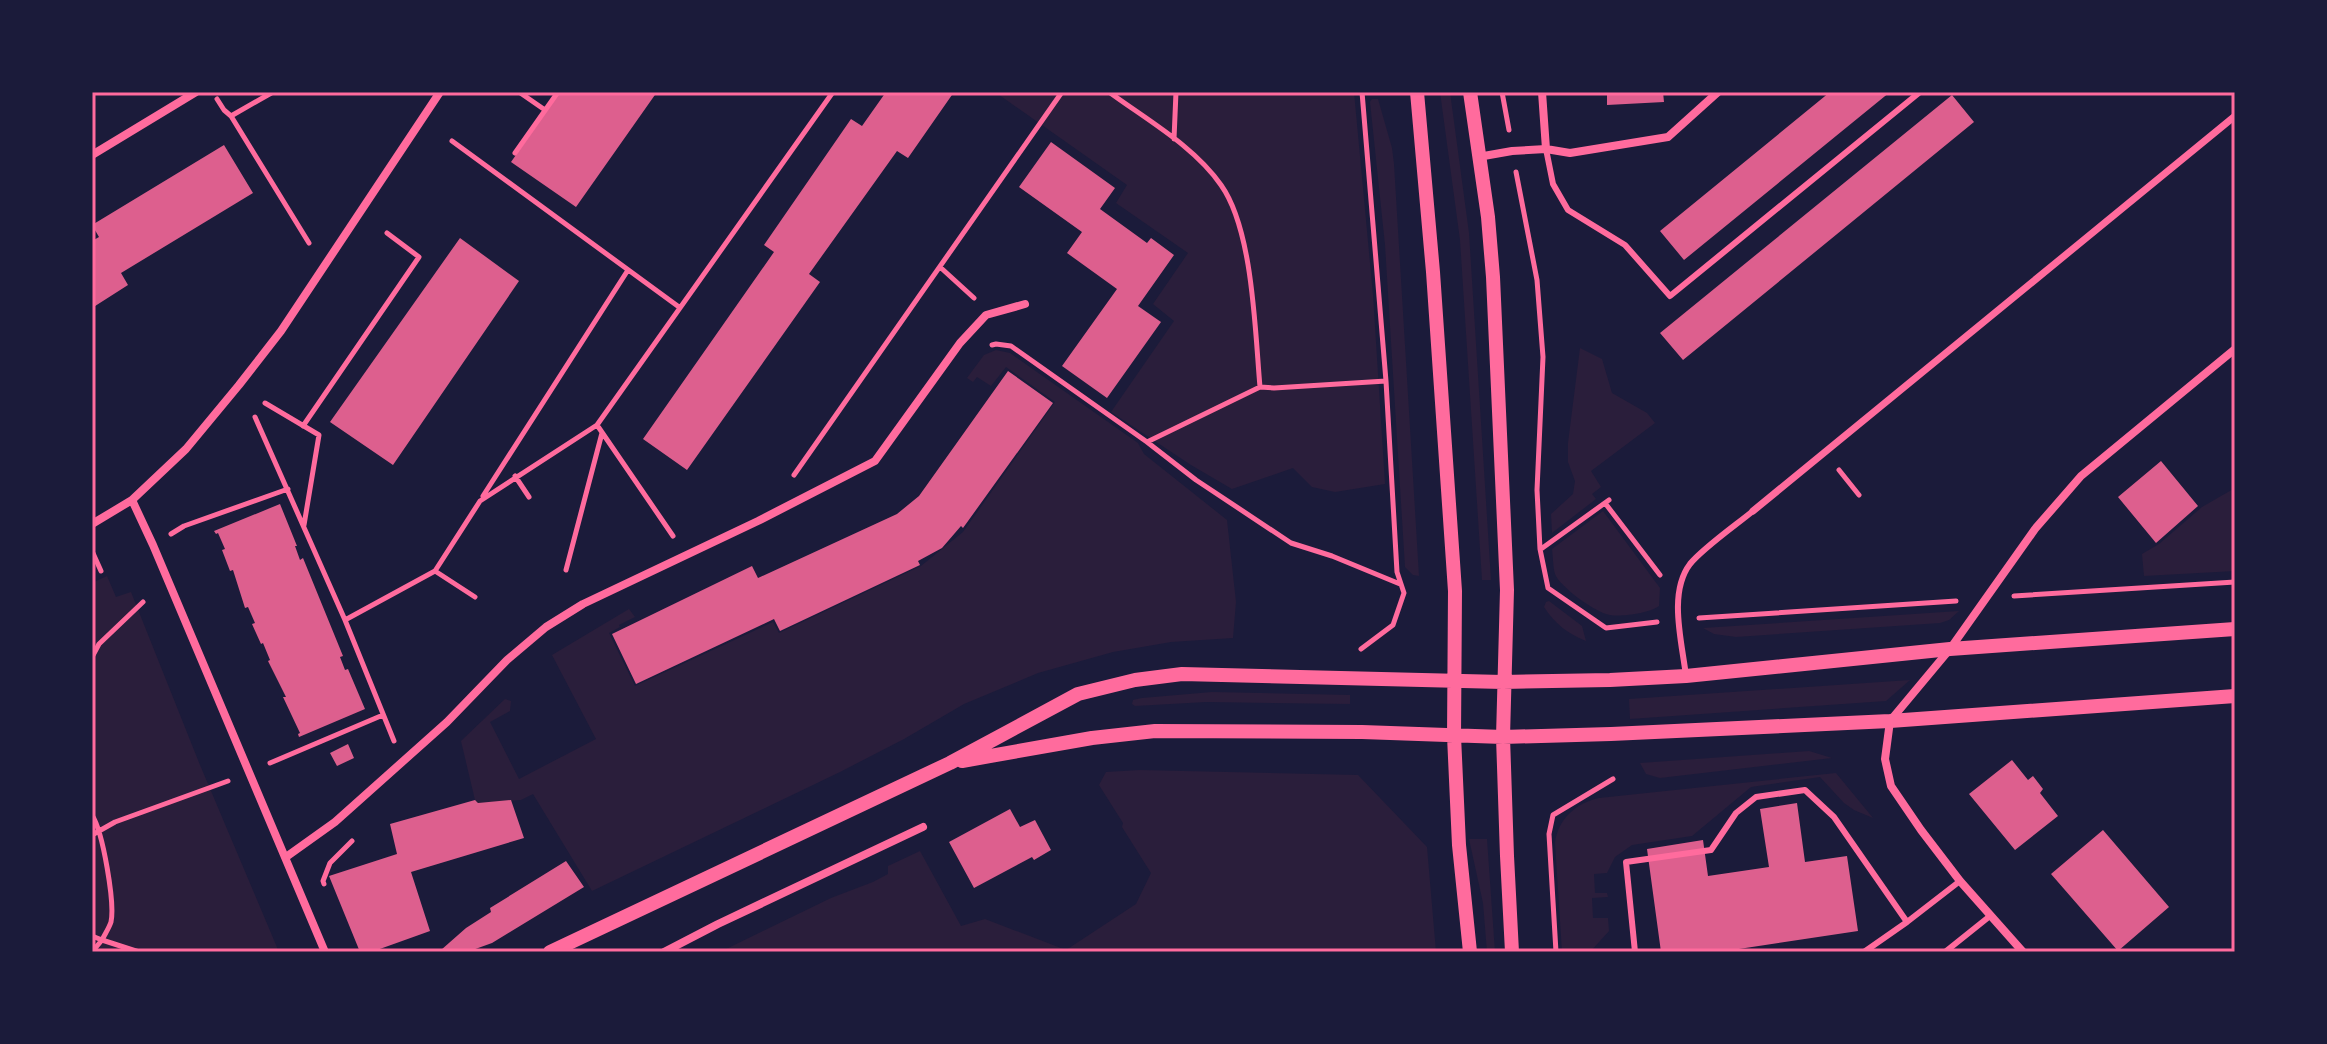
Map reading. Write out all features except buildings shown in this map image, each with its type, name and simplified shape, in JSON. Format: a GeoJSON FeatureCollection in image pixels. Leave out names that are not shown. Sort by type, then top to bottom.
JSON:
{"type":"FeatureCollection","features":[{"type":"Feature","properties":{"kind":"street"},"geometry":{"type":"LineString","coordinates":[[92,155],[196,92]]}},
{"type":"Feature","properties":{"kind":"street"},"geometry":{"type":"LineString","coordinates":[[92,524],[132,500],[186,449],[281,331],[440,92]]}},
{"type":"Feature","properties":{"kind":"street"},"geometry":{"type":"LineString","coordinates":[[1417,92],[1455,591],[1454,736],[1459,845],[1470,952]]}},
{"type":"Feature","properties":{"kind":"street"},"geometry":{"type":"LineString","coordinates":[[1470,92],[1488,217],[1493,277],[1507,590],[1503,737],[1512,952]]}},
{"type":"Feature","properties":{"kind":"street"},"geometry":{"type":"LineString","coordinates":[[1542,92],[1546,149]]}},
{"type":"Feature","properties":{"kind":"street"},"geometry":{"type":"LineString","coordinates":[[1478,157],[1546,149],[1570,153],[1668,137],[1718,92]]}},
{"type":"Feature","properties":{"kind":"street"},"geometry":{"type":"LineString","coordinates":[[1753,511],[2235,116]]}},
{"type":"Feature","properties":{"kind":"street"},"geometry":{"type":"LineString","coordinates":[[286,857],[335,822],[447,722],[507,660],[546,627],[583,604],[687,556],[875,461],[960,343],[986,315],[1025,304]]}},
{"type":"Feature","properties":{"kind":"street"},"geometry":{"type":"LineString","coordinates":[[2023,952],[1960,881],[1891,786],[1885,759],[1890,721],[1950,649],[2035,529],[2081,476],[2235,349]]}},
{"type":"Feature","properties":{"kind":"street"},"geometry":{"type":"LineString","coordinates":[[132,500],[325,952]]}},
{"type":"Feature","properties":{"kind":"street"},"geometry":{"type":"LineString","coordinates":[[550,952],[950,763],[1078,694],[1135,680],[1182,674],[1503,682],[1610,680],[1686,676],[1950,649],[2235,629]]}},
{"type":"Feature","properties":{"kind":"street"},"geometry":{"type":"LineString","coordinates":[[950,763],[1092,738],[1155,731],[1362,732],[1503,737],[1627,734],[1890,721],[2235,696]]}},
{"type":"Feature","properties":{"kind":"street"},"geometry":{"type":"LineString","coordinates":[[664,952],[923,827]]}},
{"type":"Feature","properties":{"kind":"lane"},"geometry":{"type":"LineString","coordinates":[[1546,149],[1553,184],[1568,210],[1625,245],[1670,296],[1920,92]]}},
{"type":"Feature","properties":{"kind":"lane"},"geometry":{"type":"LineString","coordinates":[[1686,676],[1679,602],[1682,583],[1690,565],[1753,511]]}},
{"type":"Feature","properties":{"kind":"lane"},"geometry":{"type":"LineString","coordinates":[[1635,952],[1626,862],[1711,850],[1736,813],[1756,797],[1805,790],[1834,817],[1907,922]]}},
{"type":"Feature","properties":{"kind":"lane"},"geometry":{"type":"LineString","coordinates":[[1864,952],[1960,881]]}},
{"type":"Feature","properties":{"kind":"lane"},"geometry":{"type":"LineString","coordinates":[[1945,952],[1990,916]]}},
{"type":"Feature","properties":{"kind":"path"},"geometry":{"type":"LineString","coordinates":[[231,116],[273,92]]}},
{"type":"Feature","properties":{"kind":"path"},"geometry":{"type":"LineString","coordinates":[[519,92],[545,110]]}},
{"type":"Feature","properties":{"kind":"path"},"geometry":{"type":"LineString","coordinates":[[515,153],[558,92]]}},
{"type":"Feature","properties":{"kind":"path"},"geometry":{"type":"LineString","coordinates":[[480,501],[597,425],[833,92]]}},
{"type":"Feature","properties":{"kind":"path"},"geometry":{"type":"LineString","coordinates":[[790,480],[1062,92]]}},
{"type":"Feature","properties":{"kind":"path"},"geometry":{"type":"LineString","coordinates":[[1109,92],[1202,163],[1222,186],[1234,208],[1247,263],[1260,387]]}},
{"type":"Feature","properties":{"kind":"path"},"geometry":{"type":"LineString","coordinates":[[1173,139],[1176,92]]}},
{"type":"Feature","properties":{"kind":"path"},"geometry":{"type":"LineString","coordinates":[[1361,649],[1393,625],[1404,593],[1397,572],[1386,381],[1362,92]]}},
{"type":"Feature","properties":{"kind":"path"},"geometry":{"type":"LineString","coordinates":[[1502,92],[1537,280],[1543,357],[1537,490],[1540,549],[1548,588],[1606,628],[1680,620],[2235,582]]}},
{"type":"Feature","properties":{"kind":"path"},"geometry":{"type":"LineString","coordinates":[[224,110],[231,116],[309,243]]}},
{"type":"Feature","properties":{"kind":"path"},"geometry":{"type":"LineString","coordinates":[[452,141],[679,307]]}},
{"type":"Feature","properties":{"kind":"path"},"geometry":{"type":"LineString","coordinates":[[303,426],[419,257],[387,233]]}},
{"type":"Feature","properties":{"kind":"path"},"geometry":{"type":"LineString","coordinates":[[345,620],[435,571],[628,270]]}},
{"type":"Feature","properties":{"kind":"path"},"geometry":{"type":"LineString","coordinates":[[982,349],[996,344],[1011,346],[1196,480],[1291,543],[1400,584]]}},
{"type":"Feature","properties":{"kind":"path"},"geometry":{"type":"LineString","coordinates":[[1147,442],[1260,387],[1386,381]]}},
{"type":"Feature","properties":{"kind":"path"},"geometry":{"type":"LineString","coordinates":[[265,403],[319,435],[304,526]]}},
{"type":"Feature","properties":{"kind":"path"},"geometry":{"type":"LineString","coordinates":[[255,417],[345,620],[402,760]]}},
{"type":"Feature","properties":{"kind":"path"},"geometry":{"type":"LineString","coordinates":[[597,425],[687,556]]}},
{"type":"Feature","properties":{"kind":"path"},"geometry":{"type":"LineString","coordinates":[[566,570],[602,432]]}},
{"type":"Feature","properties":{"kind":"path"},"geometry":{"type":"LineString","coordinates":[[515,476],[529,497]]}},
{"type":"Feature","properties":{"kind":"path"},"geometry":{"type":"LineString","coordinates":[[184,526],[288,489]]}},
{"type":"Feature","properties":{"kind":"path"},"geometry":{"type":"LineString","coordinates":[[1540,549],[1607,502],[1666,583]]}},
{"type":"Feature","properties":{"kind":"path"},"geometry":{"type":"LineString","coordinates":[[92,551],[101,571]]}},
{"type":"Feature","properties":{"kind":"path"},"geometry":{"type":"LineString","coordinates":[[435,571],[475,597]]}},
{"type":"Feature","properties":{"kind":"path"},"geometry":{"type":"LineString","coordinates":[[92,657],[99,644],[143,602]]}},
{"type":"Feature","properties":{"kind":"path"},"geometry":{"type":"LineString","coordinates":[[92,835],[115,822],[210,789],[383,715]]}},
{"type":"Feature","properties":{"kind":"path"},"geometry":{"type":"LineString","coordinates":[[1556,952],[1549,834],[1553,815],[1613,779]]}},
{"type":"Feature","properties":{"kind":"path"},"geometry":{"type":"LineString","coordinates":[[92,815],[99,831],[109,882],[111,921],[92,952]]}},
{"type":"Feature","properties":{"kind":"path"},"geometry":{"type":"LineString","coordinates":[[328,895],[323,881],[330,863],[363,831]]}},
{"type":"Feature","properties":{"kind":"path"},"geometry":{"type":"LineString","coordinates":[[92,936],[139,952]]}},
{"type":"Feature","properties":{"kind":"shaded area"},"geometry":{"type":"Polygon","coordinates":[[[995,92],[1354,92],[1373,295],[1385,484],[1335,492],[1312,487],[1293,468],[1232,489],[1111,412],[1174,321],[1153,304],[1188,253],[1116,203],[1127,185],[995,92]]]}},
{"type":"Feature","properties":{"kind":"shaded area"},"geometry":{"type":"Polygon","coordinates":[[[1440,92],[1450,92],[1469,233],[1491,580],[1482,580],[1460,240],[1440,92]]]}},
{"type":"Feature","properties":{"kind":"shaded area"},"geometry":{"type":"Polygon","coordinates":[[[1372,99],[1378,99],[1394,164],[1419,576],[1413,575],[1405,567],[1385,245],[1372,99]]]}},
{"type":"Feature","properties":{"kind":"shaded area"},"geometry":{"type":"Polygon","coordinates":[[[1580,348],[1602,359],[1612,393],[1647,413],[1655,423],[1591,471],[1601,487],[1592,494],[1596,499],[1552,533],[1551,514],[1573,494],[1575,481],[1568,462],[1568,443],[1580,348]]]}},
{"type":"Feature","properties":{"kind":"shaded area"},"geometry":{"type":"Polygon","coordinates":[[[996,350],[1010,353],[1138,443],[1144,454],[1227,520],[1236,602],[1233,638],[1171,642],[1113,652],[1038,673],[964,704],[840,772],[592,891],[533,794],[521,800],[478,803],[475,800],[461,741],[505,699],[511,701],[510,711],[490,722],[519,779],[596,739],[552,655],[629,609],[635,617],[609,633],[635,686],[773,622],[779,633],[921,566],[963,532],[1055,402],[1006,367],[991,386],[977,377],[973,382],[967,378],[984,355],[996,350]]]}},
{"type":"Feature","properties":{"kind":"shaded area"},"geometry":{"type":"Polygon","coordinates":[[[2235,488],[2235,571],[2144,576],[2142,554],[2159,544],[2202,507],[2235,488]]]}},
{"type":"Feature","properties":{"kind":"shaded area"},"geometry":{"type":"Polygon","coordinates":[[[1603,511],[1660,588],[1659,606],[1628,615],[1604,613],[1571,592],[1555,574],[1552,549],[1603,511]]]}},
{"type":"Feature","properties":{"kind":"shaded area"},"geometry":{"type":"Polygon","coordinates":[[[107,576],[116,597],[131,592],[279,952],[92,952],[92,583],[107,576]]]}},
{"type":"Feature","properties":{"kind":"shaded area"},"geometry":{"type":"Polygon","coordinates":[[[1549,601],[1582,626],[1586,641],[1567,631],[1553,618],[1544,607],[1549,601]]]}},
{"type":"Feature","properties":{"kind":"shaded area"},"geometry":{"type":"Polygon","coordinates":[[[1959,611],[1940,623],[1736,637],[1714,634],[1703,628],[1959,611]]]}},
{"type":"Feature","properties":{"kind":"shaded area"},"geometry":{"type":"Polygon","coordinates":[[[1910,680],[1886,701],[1630,719],[1629,699],[1910,680]]]}},
{"type":"Feature","properties":{"kind":"shaded area"},"geometry":{"type":"Polygon","coordinates":[[[1212,692],[1350,695],[1350,704],[1132,704],[1133,700],[1142,698],[1212,692]]]}},
{"type":"Feature","properties":{"kind":"shaded area"},"geometry":{"type":"Polygon","coordinates":[[[1809,751],[1832,758],[1660,778],[1646,774],[1640,763],[1809,751]]]}},
{"type":"Feature","properties":{"kind":"shaded area"},"geometry":{"type":"Polygon","coordinates":[[[1140,770],[1358,775],[1427,847],[1436,952],[720,952],[831,898],[873,882],[888,874],[888,866],[920,851],[961,926],[985,919],[1066,950],[1136,904],[1151,873],[1099,785],[1106,772],[1140,770]]]}},
{"type":"Feature","properties":{"kind":"shaded area"},"geometry":{"type":"Polygon","coordinates":[[[1836,773],[1873,818],[1844,803],[1820,777],[1751,787],[1692,836],[1632,845],[1615,857],[1607,873],[1594,874],[1595,893],[1607,893],[1608,897],[1592,898],[1593,918],[1608,918],[1609,931],[1590,952],[1562,952],[1555,843],[1564,820],[1576,808],[1599,798],[1836,773]]]}},
{"type":"Feature","properties":{"kind":"shaded area"},"geometry":{"type":"Polygon","coordinates":[[[1469,839],[1487,839],[1495,952],[1487,952],[1483,903],[1469,839]]]}}]}
